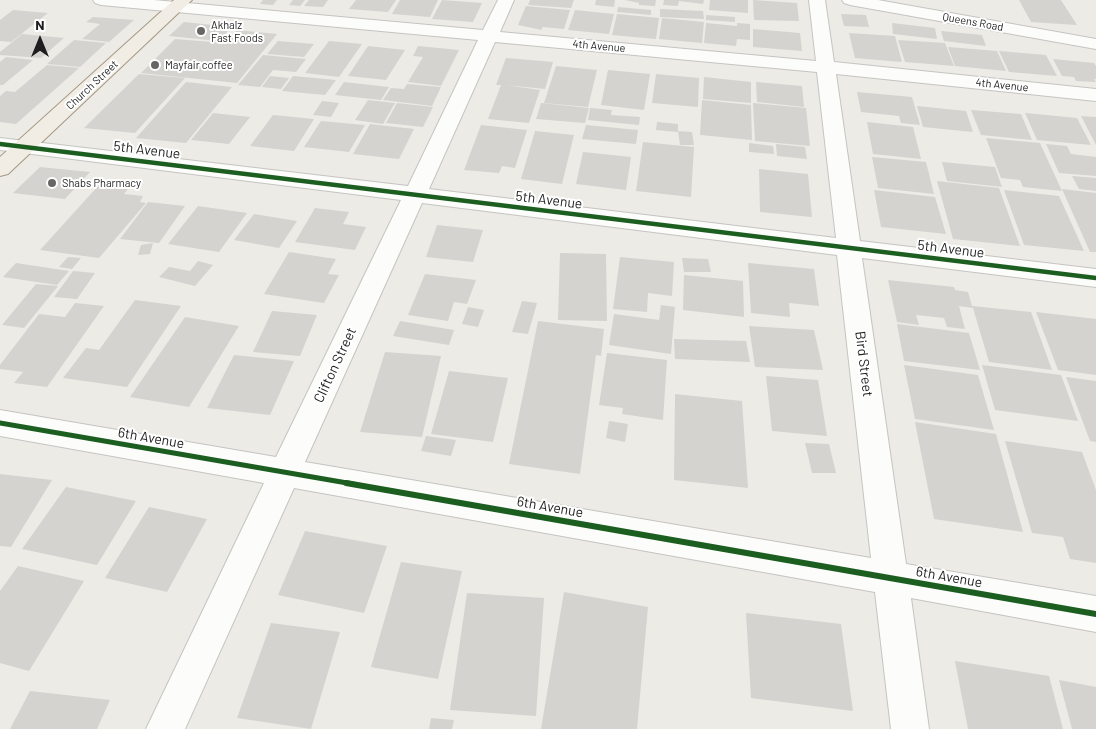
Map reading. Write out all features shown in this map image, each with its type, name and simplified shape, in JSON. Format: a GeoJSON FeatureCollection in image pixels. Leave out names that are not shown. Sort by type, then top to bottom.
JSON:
{"type":"FeatureCollection","features":[{"type":"Feature","properties":{"kind":"main road","name":"Church Street"},"geometry":{"type":"LineString","coordinates":[[0,170],[180,4]]}},
{"type":"Feature","properties":{"kind":"street","name":"4th Avenue"},"geometry":{"type":"LineString","coordinates":[[101,0],[180,4],[1096,95]]}},
{"type":"Feature","properties":{"kind":"street","name":"Clifton Street"},"geometry":{"type":"LineString","coordinates":[[165,729],[506,0]]}},
{"type":"Feature","properties":{"kind":"street","name":"Bird Street"},"geometry":{"type":"LineString","coordinates":[[817,0],[910,729]]}},
{"type":"Feature","properties":{"kind":"street","name":"Queens Road"},"geometry":{"type":"LineString","coordinates":[[850,0],[1096,44]]}},
{"type":"Feature","properties":{"kind":"street","name":"5th Avenue"},"geometry":{"type":"LineString","coordinates":[[0,144],[1096,278]]}},
{"type":"Feature","properties":{"kind":"street","name":"6th Avenue"},"geometry":{"type":"LineString","coordinates":[[0,423],[1096,614]]}},
{"type":"Feature","properties":{"kind":"building"},"geometry":{"type":"Polygon","coordinates":[[[263,0],[277,0],[273,5],[260,4],[263,0]]]}},
{"type":"Feature","properties":{"kind":"building"},"geometry":{"type":"Polygon","coordinates":[[[293,0],[305,0],[300,6],[289,5],[293,0]]]}},
{"type":"Feature","properties":{"kind":"building"},"geometry":{"type":"Polygon","coordinates":[[[309,0],[328,0],[323,7],[304,6],[309,0]]]}},
{"type":"Feature","properties":{"kind":"building"},"geometry":{"type":"Polygon","coordinates":[[[356,0],[396,0],[388,12],[349,9],[356,0]]]}},
{"type":"Feature","properties":{"kind":"building"},"geometry":{"type":"Polygon","coordinates":[[[400,0],[438,0],[430,17],[392,14],[400,0]]]}},
{"type":"Feature","properties":{"kind":"building"},"geometry":{"type":"Polygon","coordinates":[[[442,0],[482,3],[473,22],[432,19],[442,0]]]}},
{"type":"Feature","properties":{"kind":"building"},"geometry":{"type":"Polygon","coordinates":[[[530,0],[574,0],[571,8],[528,5],[530,0]]]}},
{"type":"Feature","properties":{"kind":"building"},"geometry":{"type":"Polygon","coordinates":[[[596,0],[615,0],[614,7],[595,5],[596,0]]]}},
{"type":"Feature","properties":{"kind":"building"},"geometry":{"type":"Polygon","coordinates":[[[625,0],[656,0],[655,6],[639,5],[639,3],[625,0]]]}},
{"type":"Feature","properties":{"kind":"building"},"geometry":{"type":"Polygon","coordinates":[[[664,0],[704,0],[703,4],[679,1],[678,6],[663,5],[664,0]]]}},
{"type":"Feature","properties":{"kind":"building"},"geometry":{"type":"Polygon","coordinates":[[[710,0],[748,0],[748,13],[709,10],[710,0]]]}},
{"type":"Feature","properties":{"kind":"building"},"geometry":{"type":"Polygon","coordinates":[[[753,0],[797,3],[799,21],[754,20],[753,0]]]}},
{"type":"Feature","properties":{"kind":"building"},"geometry":{"type":"Polygon","coordinates":[[[1019,0],[1061,0],[1077,25],[1031,22],[1019,0]]]}},
{"type":"Feature","properties":{"kind":"building"},"geometry":{"type":"Polygon","coordinates":[[[526,6],[570,10],[564,29],[542,27],[542,30],[518,25],[526,6]]]}},
{"type":"Feature","properties":{"kind":"building"},"geometry":{"type":"Polygon","coordinates":[[[618,7],[651,10],[651,15],[617,12],[618,7]]]}},
{"type":"Feature","properties":{"kind":"building"},"geometry":{"type":"Polygon","coordinates":[[[660,9],[703,11],[704,19],[660,17],[660,9]]]}},
{"type":"Feature","properties":{"kind":"building"},"geometry":{"type":"Polygon","coordinates":[[[13,10],[48,13],[11,42],[0,41],[0,20],[13,10]]]}},
{"type":"Feature","properties":{"kind":"building"},"geometry":{"type":"Polygon","coordinates":[[[575,10],[614,14],[609,34],[568,30],[575,10]]]}},
{"type":"Feature","properties":{"kind":"building"},"geometry":{"type":"Polygon","coordinates":[[[617,14],[659,18],[656,39],[612,35],[617,14]]]}},
{"type":"Feature","properties":{"kind":"building"},"geometry":{"type":"Polygon","coordinates":[[[841,14],[866,15],[869,27],[844,26],[841,14]]]}},
{"type":"Feature","properties":{"kind":"building"},"geometry":{"type":"Polygon","coordinates":[[[706,15],[735,17],[735,22],[706,20],[706,15]]]}},
{"type":"Feature","properties":{"kind":"building"},"geometry":{"type":"Polygon","coordinates":[[[93,17],[134,20],[109,42],[82,39],[100,24],[86,22],[93,17]]]}},
{"type":"Feature","properties":{"kind":"building"},"geometry":{"type":"Polygon","coordinates":[[[662,18],[704,22],[702,43],[659,39],[662,18]]]}},
{"type":"Feature","properties":{"kind":"building","name":"Akhalz Fast Foods"},"geometry":{"type":"Polygon","coordinates":[[[184,22],[232,27],[218,41],[169,36],[184,22]]]}},
{"type":"Feature","properties":{"kind":"building"},"geometry":{"type":"Polygon","coordinates":[[[706,23],[737,26],[737,23],[750,24],[750,40],[737,39],[736,46],[704,43],[706,23]]]}},
{"type":"Feature","properties":{"kind":"building"},"geometry":{"type":"Polygon","coordinates":[[[892,23],[935,28],[937,39],[893,34],[892,23]]]}},
{"type":"Feature","properties":{"kind":"building"},"geometry":{"type":"Polygon","coordinates":[[[753,29],[800,33],[802,51],[753,47],[753,29]]]}},
{"type":"Feature","properties":{"kind":"building"},"geometry":{"type":"Polygon","coordinates":[[[237,30],[277,34],[237,83],[141,73],[175,39],[225,43],[237,30]]]}},
{"type":"Feature","properties":{"kind":"building"},"geometry":{"type":"Polygon","coordinates":[[[941,31],[982,35],[986,46],[944,41],[941,31]]]}},
{"type":"Feature","properties":{"kind":"building"},"geometry":{"type":"Polygon","coordinates":[[[849,33],[895,36],[902,62],[855,58],[849,33]]]}},
{"type":"Feature","properties":{"kind":"building"},"geometry":{"type":"Polygon","coordinates":[[[22,34],[64,38],[41,58],[0,55],[0,52],[22,34]]]}},
{"type":"Feature","properties":{"kind":"building"},"geometry":{"type":"Polygon","coordinates":[[[74,40],[106,43],[80,67],[47,64],[74,40]]]}},
{"type":"Feature","properties":{"kind":"building"},"geometry":{"type":"Polygon","coordinates":[[[898,40],[945,43],[954,66],[905,62],[898,40]]]}},
{"type":"Feature","properties":{"kind":"building"},"geometry":{"type":"Polygon","coordinates":[[[278,41],[314,44],[304,57],[267,54],[278,41]]]}},
{"type":"Feature","properties":{"kind":"building"},"geometry":{"type":"Polygon","coordinates":[[[329,41],[362,44],[339,77],[305,73],[329,41]]]}},
{"type":"Feature","properties":{"kind":"building"},"geometry":{"type":"Polygon","coordinates":[[[368,46],[405,50],[386,80],[348,76],[368,46]]]}},
{"type":"Feature","properties":{"kind":"building"},"geometry":{"type":"Polygon","coordinates":[[[418,46],[459,50],[441,86],[408,82],[423,57],[413,56],[418,46]]]}},
{"type":"Feature","properties":{"kind":"building"},"geometry":{"type":"Polygon","coordinates":[[[948,47],[997,51],[1006,71],[955,66],[948,47]]]}},
{"type":"Feature","properties":{"kind":"building"},"geometry":{"type":"Polygon","coordinates":[[[999,51],[1046,55],[1057,76],[1009,72],[999,51]]]}},
{"type":"Feature","properties":{"kind":"building"},"geometry":{"type":"Polygon","coordinates":[[[263,55],[306,59],[296,72],[273,70],[260,87],[238,85],[263,55]]]}},
{"type":"Feature","properties":{"kind":"building"},"geometry":{"type":"Polygon","coordinates":[[[6,57],[33,60],[3,85],[0,85],[0,62],[6,57]]]}},
{"type":"Feature","properties":{"kind":"building"},"geometry":{"type":"Polygon","coordinates":[[[506,58],[553,62],[545,89],[506,85],[540,90],[529,123],[488,119],[501,85],[496,85],[506,58]]]}},
{"type":"Feature","properties":{"kind":"building"},"geometry":{"type":"Polygon","coordinates":[[[1053,59],[1094,63],[1096,66],[1096,79],[1094,79],[1096,82],[1076,81],[1074,77],[1062,76],[1053,59]]]}},
{"type":"Feature","properties":{"kind":"building"},"geometry":{"type":"Polygon","coordinates":[[[47,65],[79,68],[16,124],[0,122],[0,96],[6,91],[15,92],[47,65]]]}},
{"type":"Feature","properties":{"kind":"building"},"geometry":{"type":"Polygon","coordinates":[[[556,66],[597,70],[588,107],[544,103],[556,66]]]}},
{"type":"Feature","properties":{"kind":"building"},"geometry":{"type":"Polygon","coordinates":[[[608,70],[650,74],[644,110],[601,105],[608,70]]]}},
{"type":"Feature","properties":{"kind":"building"},"geometry":{"type":"Polygon","coordinates":[[[139,74],[185,78],[135,133],[84,128],[139,74]]]}},
{"type":"Feature","properties":{"kind":"building"},"geometry":{"type":"Polygon","coordinates":[[[656,74],[699,78],[698,107],[652,103],[656,74]]]}},
{"type":"Feature","properties":{"kind":"building"},"geometry":{"type":"Polygon","coordinates":[[[270,76],[289,78],[281,89],[262,87],[270,76]]]}},
{"type":"Feature","properties":{"kind":"building"},"geometry":{"type":"Polygon","coordinates":[[[293,76],[336,80],[325,95],[282,91],[293,76]]]}},
{"type":"Feature","properties":{"kind":"building"},"geometry":{"type":"Polygon","coordinates":[[[704,77],[751,82],[751,103],[703,99],[704,77]]]}},
{"type":"Feature","properties":{"kind":"building"},"geometry":{"type":"Polygon","coordinates":[[[186,82],[232,87],[186,143],[136,138],[186,82]]]}},
{"type":"Feature","properties":{"kind":"building"},"geometry":{"type":"Polygon","coordinates":[[[344,82],[389,87],[381,100],[335,95],[344,82]]]}},
{"type":"Feature","properties":{"kind":"building"},"geometry":{"type":"Polygon","coordinates":[[[756,82],[802,86],[804,107],[757,102],[756,82]]]}},
{"type":"Feature","properties":{"kind":"building"},"geometry":{"type":"Polygon","coordinates":[[[407,84],[441,87],[432,106],[383,100],[391,88],[404,89],[407,84]]]}},
{"type":"Feature","properties":{"kind":"building"},"geometry":{"type":"Polygon","coordinates":[[[857,92],[912,97],[920,125],[901,123],[899,116],[861,112],[857,92]]]}},
{"type":"Feature","properties":{"kind":"building"},"geometry":{"type":"Polygon","coordinates":[[[368,100],[395,103],[383,124],[355,120],[368,100]]]}},
{"type":"Feature","properties":{"kind":"building"},"geometry":{"type":"Polygon","coordinates":[[[702,100],[751,105],[752,140],[700,135],[702,100]]]}},
{"type":"Feature","properties":{"kind":"building"},"geometry":{"type":"Polygon","coordinates":[[[322,101],[339,103],[331,117],[313,115],[322,101]]]}},
{"type":"Feature","properties":{"kind":"building"},"geometry":{"type":"Polygon","coordinates":[[[397,103],[433,107],[423,127],[386,123],[397,103]]]}},
{"type":"Feature","properties":{"kind":"building"},"geometry":{"type":"Polygon","coordinates":[[[541,103],[589,108],[585,123],[536,119],[541,103]]]}},
{"type":"Feature","properties":{"kind":"building"},"geometry":{"type":"Polygon","coordinates":[[[753,103],[806,108],[810,146],[755,141],[753,103]]]}},
{"type":"Feature","properties":{"kind":"building"},"geometry":{"type":"Polygon","coordinates":[[[917,106],[966,111],[973,132],[923,127],[917,106]]]}},
{"type":"Feature","properties":{"kind":"building"},"geometry":{"type":"Polygon","coordinates":[[[590,108],[612,110],[611,115],[640,117],[639,125],[588,120],[590,108]]]}},
{"type":"Feature","properties":{"kind":"building"},"geometry":{"type":"Polygon","coordinates":[[[971,110],[1021,114],[1032,140],[981,135],[971,110]]]}},
{"type":"Feature","properties":{"kind":"building"},"geometry":{"type":"Polygon","coordinates":[[[213,113],[250,117],[229,144],[191,140],[213,113]]]}},
{"type":"Feature","properties":{"kind":"building"},"geometry":{"type":"Polygon","coordinates":[[[1025,113],[1077,118],[1091,145],[1037,140],[1025,113]]]}},
{"type":"Feature","properties":{"kind":"building"},"geometry":{"type":"Polygon","coordinates":[[[273,115],[314,119],[294,151],[250,146],[273,115]]]}},
{"type":"Feature","properties":{"kind":"building"},"geometry":{"type":"Polygon","coordinates":[[[1081,116],[1096,117],[1096,145],[1081,116]]]}},
{"type":"Feature","properties":{"kind":"building"},"geometry":{"type":"Polygon","coordinates":[[[321,121],[365,125],[349,152],[304,147],[321,121]]]}},
{"type":"Feature","properties":{"kind":"building"},"geometry":{"type":"Polygon","coordinates":[[[657,122],[678,124],[678,132],[656,130],[657,122]]]}},
{"type":"Feature","properties":{"kind":"building"},"geometry":{"type":"Polygon","coordinates":[[[867,122],[913,127],[921,159],[873,154],[867,122]]]}},
{"type":"Feature","properties":{"kind":"building"},"geometry":{"type":"Polygon","coordinates":[[[370,124],[414,129],[399,159],[353,154],[370,124]]]}},
{"type":"Feature","properties":{"kind":"building"},"geometry":{"type":"Polygon","coordinates":[[[481,125],[527,130],[515,168],[502,166],[499,173],[464,170],[481,125]]]}},
{"type":"Feature","properties":{"kind":"building"},"geometry":{"type":"Polygon","coordinates":[[[586,125],[638,130],[636,144],[582,139],[586,125]]]}},
{"type":"Feature","properties":{"kind":"building"},"geometry":{"type":"Polygon","coordinates":[[[535,131],[574,135],[562,184],[521,179],[535,131]]]}},
{"type":"Feature","properties":{"kind":"building"},"geometry":{"type":"Polygon","coordinates":[[[678,131],[692,132],[694,145],[680,145],[678,131]]]}},
{"type":"Feature","properties":{"kind":"building"},"geometry":{"type":"Polygon","coordinates":[[[986,138],[1040,143],[1062,191],[1023,187],[1020,180],[1001,178],[986,138]]]}},
{"type":"Feature","properties":{"kind":"building"},"geometry":{"type":"Polygon","coordinates":[[[643,142],[694,147],[691,197],[636,191],[643,142]]]}},
{"type":"Feature","properties":{"kind":"building"},"geometry":{"type":"Polygon","coordinates":[[[749,143],[773,146],[774,154],[749,152],[749,143]]]}},
{"type":"Feature","properties":{"kind":"building"},"geometry":{"type":"Polygon","coordinates":[[[776,144],[805,147],[807,159],[777,156],[776,144]]]}},
{"type":"Feature","properties":{"kind":"building"},"geometry":{"type":"Polygon","coordinates":[[[1046,144],[1067,146],[1071,154],[1096,157],[1096,176],[1059,173],[1046,144]]]}},
{"type":"Feature","properties":{"kind":"building"},"geometry":{"type":"Polygon","coordinates":[[[583,152],[631,157],[626,190],[576,184],[583,152]]]}},
{"type":"Feature","properties":{"kind":"building"},"geometry":{"type":"Polygon","coordinates":[[[872,157],[926,162],[934,194],[878,188],[872,157]]]}},
{"type":"Feature","properties":{"kind":"building"},"geometry":{"type":"Polygon","coordinates":[[[942,162],[995,167],[1002,187],[947,181],[942,162]]]}},
{"type":"Feature","properties":{"kind":"building","name":"Shabs Pharmacy"},"geometry":{"type":"Polygon","coordinates":[[[40,167],[90,172],[65,199],[13,193],[40,167]]]}},
{"type":"Feature","properties":{"kind":"building"},"geometry":{"type":"Polygon","coordinates":[[[759,169],[808,174],[812,217],[760,212],[759,169]]]}},
{"type":"Feature","properties":{"kind":"building"},"geometry":{"type":"Polygon","coordinates":[[[1072,176],[1096,178],[1096,191],[1079,189],[1072,176]]]}},
{"type":"Feature","properties":{"kind":"building"},"geometry":{"type":"Polygon","coordinates":[[[937,181],[999,188],[1020,246],[953,239],[937,181]]]}},
{"type":"Feature","properties":{"kind":"building"},"geometry":{"type":"Polygon","coordinates":[[[99,185],[128,189],[124,194],[143,196],[140,202],[146,203],[99,258],[40,250],[99,185]]]}},
{"type":"Feature","properties":{"kind":"building"},"geometry":{"type":"Polygon","coordinates":[[[1062,189],[1096,193],[1096,252],[1090,252],[1062,189]]]}},
{"type":"Feature","properties":{"kind":"building"},"geometry":{"type":"Polygon","coordinates":[[[874,190],[935,197],[946,234],[881,227],[874,190]]]}},
{"type":"Feature","properties":{"kind":"building"},"geometry":{"type":"Polygon","coordinates":[[[1004,190],[1059,196],[1084,251],[1024,245],[1004,190]]]}},
{"type":"Feature","properties":{"kind":"building"},"geometry":{"type":"Polygon","coordinates":[[[148,202],[185,206],[159,243],[120,239],[148,202]]]}},
{"type":"Feature","properties":{"kind":"building"},"geometry":{"type":"Polygon","coordinates":[[[198,206],[247,213],[219,252],[168,244],[198,206]]]}},
{"type":"Feature","properties":{"kind":"building"},"geometry":{"type":"Polygon","coordinates":[[[315,208],[349,212],[343,224],[366,227],[355,250],[295,242],[315,208]]]}},
{"type":"Feature","properties":{"kind":"building"},"geometry":{"type":"Polygon","coordinates":[[[254,214],[297,221],[279,248],[234,240],[254,214]]]}},
{"type":"Feature","properties":{"kind":"building"},"geometry":{"type":"Polygon","coordinates":[[[437,225],[483,230],[473,262],[426,257],[437,225]]]}},
{"type":"Feature","properties":{"kind":"building"},"geometry":{"type":"Polygon","coordinates":[[[153,243],[150,254],[138,255],[141,245],[153,243]]]}},
{"type":"Feature","properties":{"kind":"building"},"geometry":{"type":"Polygon","coordinates":[[[289,252],[336,259],[328,274],[339,275],[324,303],[264,294],[289,252]]]}},
{"type":"Feature","properties":{"kind":"building"},"geometry":{"type":"Polygon","coordinates":[[[560,253],[606,254],[607,321],[558,320],[560,253]]]}},
{"type":"Feature","properties":{"kind":"building"},"geometry":{"type":"Polygon","coordinates":[[[68,257],[81,258],[72,269],[59,267],[68,257]]]}},
{"type":"Feature","properties":{"kind":"building"},"geometry":{"type":"Polygon","coordinates":[[[620,257],[674,262],[672,296],[648,293],[647,312],[613,309],[620,257]]]}},
{"type":"Feature","properties":{"kind":"building"},"geometry":{"type":"Polygon","coordinates":[[[682,258],[708,259],[711,272],[684,272],[682,258]]]}},
{"type":"Feature","properties":{"kind":"building"},"geometry":{"type":"Polygon","coordinates":[[[198,261],[213,265],[195,286],[159,277],[169,267],[190,271],[198,261]]]}},
{"type":"Feature","properties":{"kind":"building"},"geometry":{"type":"Polygon","coordinates":[[[16,263],[69,271],[57,285],[3,277],[16,263]]]}},
{"type":"Feature","properties":{"kind":"building"},"geometry":{"type":"Polygon","coordinates":[[[748,263],[814,269],[819,306],[789,303],[790,317],[751,313],[748,263]]]}},
{"type":"Feature","properties":{"kind":"building"},"geometry":{"type":"Polygon","coordinates":[[[73,271],[95,273],[77,299],[54,297],[73,271]]]}},
{"type":"Feature","properties":{"kind":"building"},"geometry":{"type":"Polygon","coordinates":[[[425,274],[476,280],[467,304],[454,302],[448,321],[408,315],[425,274]]]}},
{"type":"Feature","properties":{"kind":"building"},"geometry":{"type":"Polygon","coordinates":[[[684,275],[743,281],[744,317],[683,310],[684,275]]]}},
{"type":"Feature","properties":{"kind":"building"},"geometry":{"type":"Polygon","coordinates":[[[888,280],[954,287],[955,290],[968,292],[972,306],[1031,312],[1052,370],[989,362],[973,308],[959,306],[965,329],[947,327],[944,318],[916,315],[919,325],[897,322],[888,280]]]}},
{"type":"Feature","properties":{"kind":"building"},"geometry":{"type":"Polygon","coordinates":[[[36,284],[58,286],[24,328],[2,325],[36,284]]]}},
{"type":"Feature","properties":{"kind":"building"},"geometry":{"type":"Polygon","coordinates":[[[135,300],[181,306],[127,387],[63,378],[86,348],[99,350],[135,300]]]}},
{"type":"Feature","properties":{"kind":"building"},"geometry":{"type":"Polygon","coordinates":[[[522,301],[537,303],[528,334],[512,332],[522,301]]]}},
{"type":"Feature","properties":{"kind":"building"},"geometry":{"type":"Polygon","coordinates":[[[75,303],[104,306],[47,387],[14,383],[23,372],[0,369],[0,365],[39,314],[65,317],[75,303]]]}},
{"type":"Feature","properties":{"kind":"building"},"geometry":{"type":"Polygon","coordinates":[[[661,305],[675,307],[671,354],[609,345],[614,314],[659,320],[661,305]]]}},
{"type":"Feature","properties":{"kind":"building"},"geometry":{"type":"Polygon","coordinates":[[[468,307],[484,310],[478,327],[462,324],[468,307]]]}},
{"type":"Feature","properties":{"kind":"building"},"geometry":{"type":"Polygon","coordinates":[[[272,311],[317,315],[300,356],[253,352],[272,311]]]}},
{"type":"Feature","properties":{"kind":"building"},"geometry":{"type":"Polygon","coordinates":[[[1036,312],[1096,319],[1096,375],[1058,370],[1036,312]]]}},
{"type":"Feature","properties":{"kind":"building"},"geometry":{"type":"Polygon","coordinates":[[[185,317],[239,326],[189,407],[130,397],[185,317]]]}},
{"type":"Feature","properties":{"kind":"building"},"geometry":{"type":"Polygon","coordinates":[[[400,321],[454,330],[449,345],[393,336],[400,321]]]}},
{"type":"Feature","properties":{"kind":"building"},"geometry":{"type":"Polygon","coordinates":[[[538,321],[604,329],[601,356],[596,355],[580,474],[509,464],[538,321]]]}},
{"type":"Feature","properties":{"kind":"building"},"geometry":{"type":"Polygon","coordinates":[[[897,324],[969,333],[980,370],[904,361],[897,324]]]}},
{"type":"Feature","properties":{"kind":"building"},"geometry":{"type":"Polygon","coordinates":[[[749,326],[814,330],[823,370],[755,367],[749,326]]]}},
{"type":"Feature","properties":{"kind":"building"},"geometry":{"type":"Polygon","coordinates":[[[674,339],[746,341],[750,362],[675,359],[674,339]]]}},
{"type":"Feature","properties":{"kind":"building"},"geometry":{"type":"Polygon","coordinates":[[[385,352],[441,356],[422,437],[360,432],[385,352]]]}},
{"type":"Feature","properties":{"kind":"building"},"geometry":{"type":"Polygon","coordinates":[[[607,353],[667,360],[663,420],[622,414],[623,408],[599,405],[607,353]]]}},
{"type":"Feature","properties":{"kind":"building"},"geometry":{"type":"Polygon","coordinates":[[[234,355],[294,361],[270,415],[207,408],[234,355]]]}},
{"type":"Feature","properties":{"kind":"building"},"geometry":{"type":"Polygon","coordinates":[[[904,365],[978,375],[994,430],[915,419],[904,365]]]}},
{"type":"Feature","properties":{"kind":"building"},"geometry":{"type":"Polygon","coordinates":[[[982,365],[1061,375],[1078,421],[995,410],[982,365]]]}},
{"type":"Feature","properties":{"kind":"building"},"geometry":{"type":"Polygon","coordinates":[[[449,371],[508,378],[493,442],[431,434],[449,371]]]}},
{"type":"Feature","properties":{"kind":"building"},"geometry":{"type":"Polygon","coordinates":[[[766,376],[818,380],[827,436],[772,431],[766,376]]]}},
{"type":"Feature","properties":{"kind":"building"},"geometry":{"type":"Polygon","coordinates":[[[1066,377],[1096,381],[1096,442],[1090,441],[1066,377]]]}},
{"type":"Feature","properties":{"kind":"building"},"geometry":{"type":"Polygon","coordinates":[[[675,394],[742,401],[748,488],[674,480],[675,394]]]}},
{"type":"Feature","properties":{"kind":"building"},"geometry":{"type":"Polygon","coordinates":[[[609,421],[628,424],[625,442],[606,438],[609,421]]]}},
{"type":"Feature","properties":{"kind":"building"},"geometry":{"type":"Polygon","coordinates":[[[915,422],[996,434],[1023,532],[934,519],[915,422]]]}},
{"type":"Feature","properties":{"kind":"building"},"geometry":{"type":"Polygon","coordinates":[[[426,436],[456,440],[451,456],[421,451],[426,436]]]}},
{"type":"Feature","properties":{"kind":"building"},"geometry":{"type":"Polygon","coordinates":[[[1005,441],[1082,452],[1096,490],[1096,563],[1070,559],[1063,537],[1032,533],[1005,441]]]}},
{"type":"Feature","properties":{"kind":"building"},"geometry":{"type":"Polygon","coordinates":[[[805,443],[829,444],[836,473],[812,473],[805,443]]]}},
{"type":"Feature","properties":{"kind":"building"},"geometry":{"type":"Polygon","coordinates":[[[0,474],[52,480],[11,547],[0,546],[0,474]]]}},
{"type":"Feature","properties":{"kind":"building"},"geometry":{"type":"Polygon","coordinates":[[[66,487],[136,501],[97,565],[22,549],[66,487]]]}},
{"type":"Feature","properties":{"kind":"building"},"geometry":{"type":"Polygon","coordinates":[[[149,507],[207,519],[167,592],[105,578],[149,507]]]}},
{"type":"Feature","properties":{"kind":"building"},"geometry":{"type":"Polygon","coordinates":[[[305,531],[387,546],[364,613],[278,595],[305,531]]]}},
{"type":"Feature","properties":{"kind":"building"},"geometry":{"type":"Polygon","coordinates":[[[401,562],[462,571],[438,679],[371,667],[401,562]]]}},
{"type":"Feature","properties":{"kind":"building"},"geometry":{"type":"Polygon","coordinates":[[[18,566],[84,581],[29,671],[0,663],[0,591],[18,566]]]}},
{"type":"Feature","properties":{"kind":"building"},"geometry":{"type":"Polygon","coordinates":[[[564,592],[648,607],[637,729],[541,729],[564,592]]]}},
{"type":"Feature","properties":{"kind":"building"},"geometry":{"type":"Polygon","coordinates":[[[467,593],[544,598],[536,716],[450,710],[467,593]]]}},
{"type":"Feature","properties":{"kind":"building"},"geometry":{"type":"Polygon","coordinates":[[[746,613],[841,624],[853,711],[751,698],[746,613]]]}},
{"type":"Feature","properties":{"kind":"building"},"geometry":{"type":"Polygon","coordinates":[[[271,623],[340,632],[311,729],[237,718],[271,623]]]}},
{"type":"Feature","properties":{"kind":"building"},"geometry":{"type":"Polygon","coordinates":[[[955,661],[1049,676],[1063,729],[968,729],[955,661]]]}},
{"type":"Feature","properties":{"kind":"building"},"geometry":{"type":"Polygon","coordinates":[[[1059,680],[1096,687],[1096,729],[1072,729],[1059,680]]]}},
{"type":"Feature","properties":{"kind":"building"},"geometry":{"type":"Polygon","coordinates":[[[30,691],[110,700],[97,729],[10,729],[30,691]]]}},
{"type":"Feature","properties":{"kind":"building"},"geometry":{"type":"Polygon","coordinates":[[[431,718],[454,720],[452,729],[429,729],[431,718]]]}},
{"type":"Feature","properties":{"kind":"cycle path"},"geometry":{"type":"LineString","coordinates":[[0,144],[1096,278]]}},
{"type":"Feature","properties":{"kind":"cycle path"},"geometry":{"type":"LineString","coordinates":[[0,423],[1096,614]]}},
{"type":"Feature","properties":{"kind":"place","name":"Akhalz Fast Foods"},"geometry":{"type":"Point","coordinates":[201,31]}},
{"type":"Feature","properties":{"kind":"place","name":"Mayfair coffee"},"geometry":{"type":"Point","coordinates":[155,65]}},
{"type":"Feature","properties":{"kind":"place","name":"Shabs Pharmacy"},"geometry":{"type":"Point","coordinates":[52,183]}}]}
